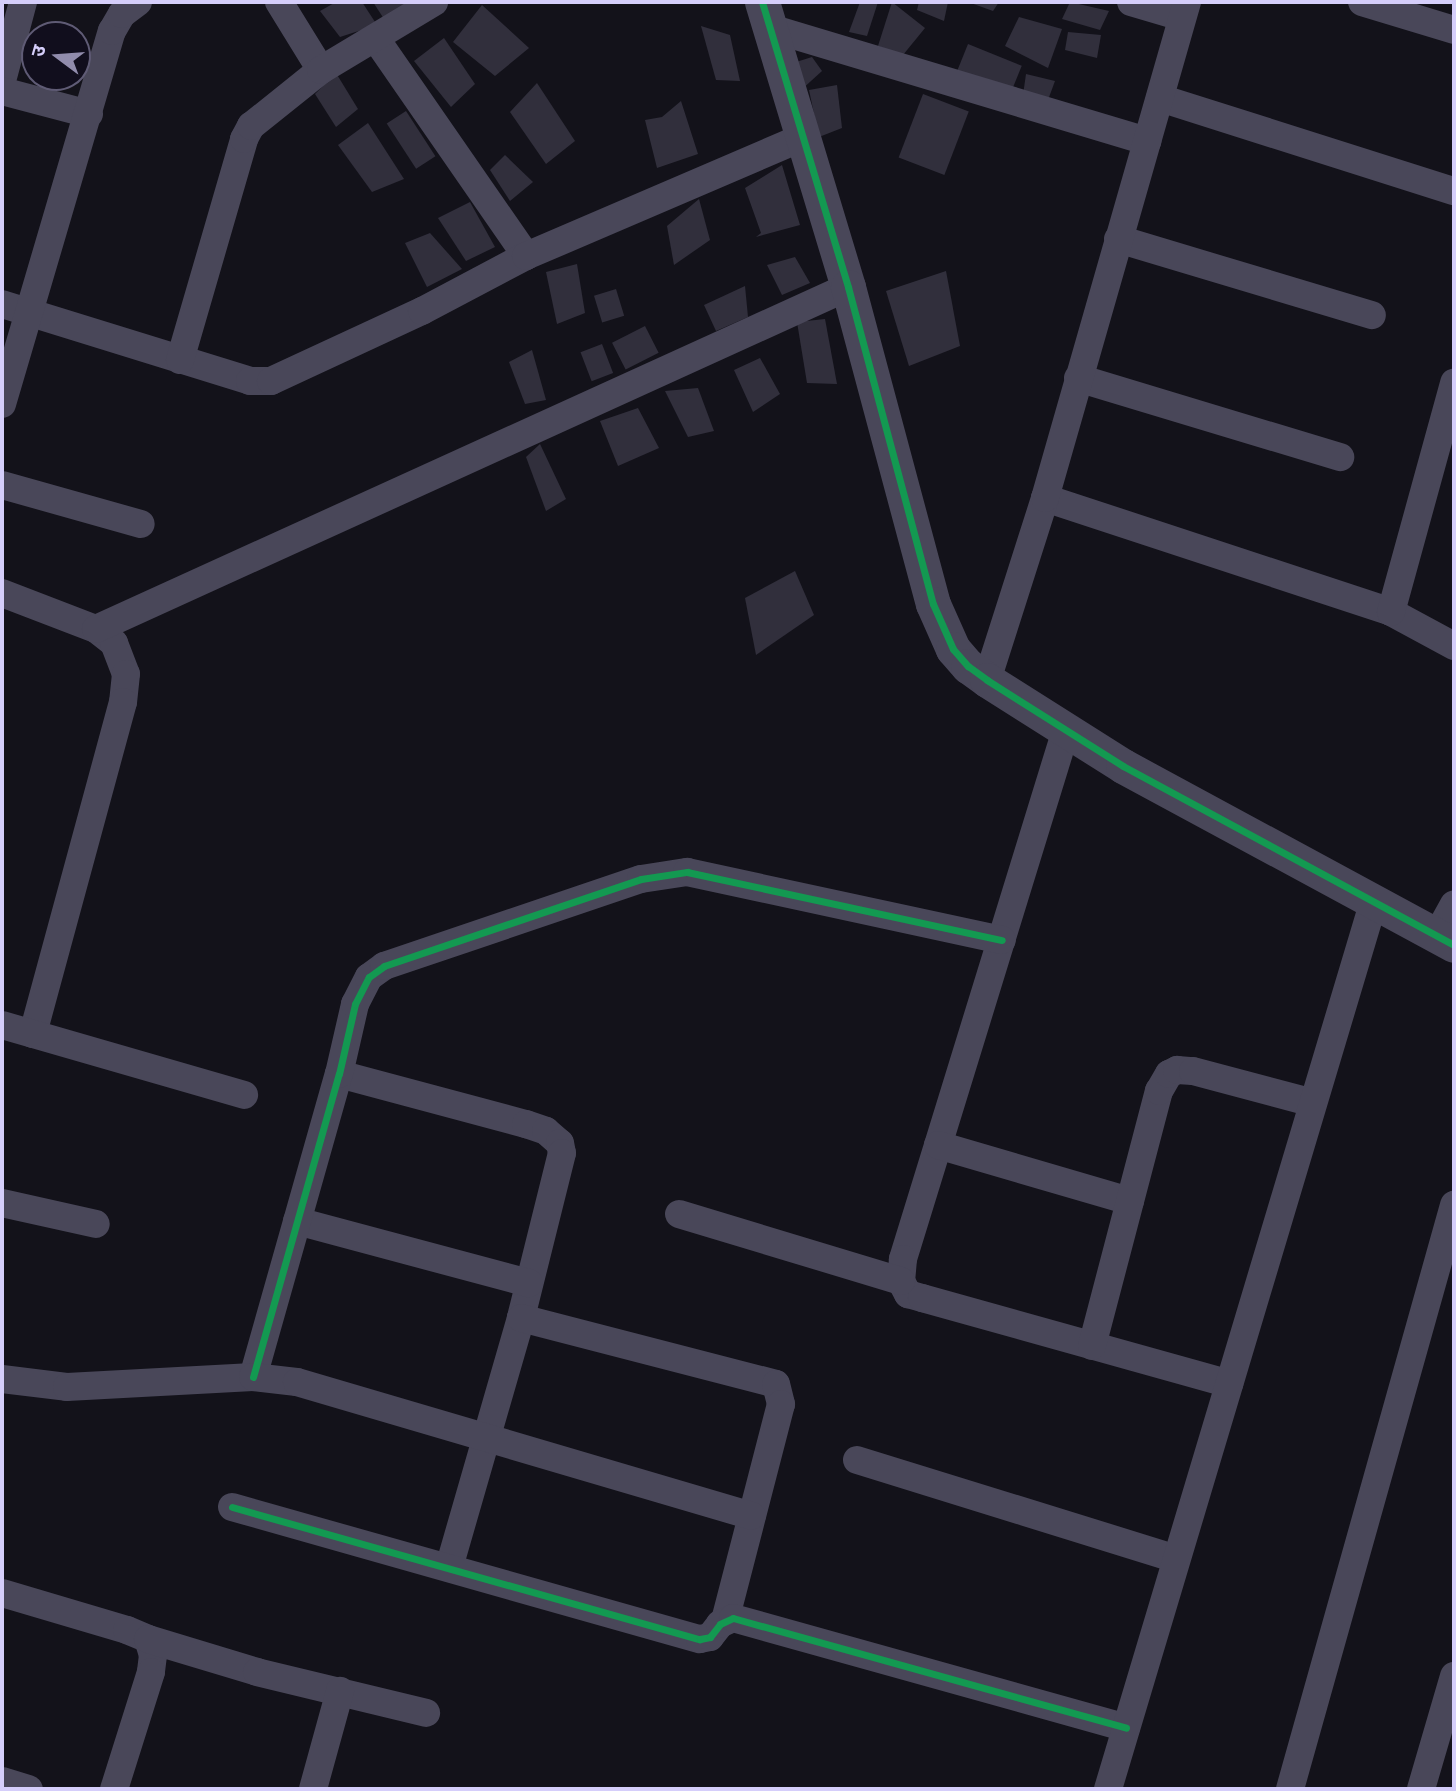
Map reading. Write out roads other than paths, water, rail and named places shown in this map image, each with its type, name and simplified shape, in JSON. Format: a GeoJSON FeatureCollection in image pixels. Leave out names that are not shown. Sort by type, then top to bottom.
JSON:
{"type":"FeatureCollection","features":[{"type":"Feature","properties":{"kind":"street"},"geometry":{"type":"LineString","coordinates":[[2,81],[23,2]]}},
{"type":"Feature","properties":{"kind":"street"},"geometry":{"type":"LineString","coordinates":[[2,404],[112,31],[122,15],[138,2]]}},
{"type":"Feature","properties":{"kind":"street"},"geometry":{"type":"LineString","coordinates":[[279,2],[321,70]]}},
{"type":"Feature","properties":{"kind":"street"},"geometry":{"type":"LineString","coordinates":[[180,360],[244,139],[263,114],[321,70],[435,2]]}},
{"type":"Feature","properties":{"kind":"street"},"geometry":{"type":"LineString","coordinates":[[987,680],[1045,498],[1185,10],[1131,2]]}},
{"type":"Feature","properties":{"kind":"street"},"geometry":{"type":"LineString","coordinates":[[1362,2],[1454,30]]}},
{"type":"Feature","properties":{"kind":"street"},"geometry":{"type":"LineString","coordinates":[[766,15],[1147,141]]}},
{"type":"Feature","properties":{"kind":"street"},"geometry":{"type":"LineString","coordinates":[[766,15],[848,287],[943,632],[968,666],[1123,766],[1373,904],[1446,940],[1454,904]]}},
{"type":"Feature","properties":{"kind":"street"},"geometry":{"type":"LineString","coordinates":[[376,39],[526,256]]}},
{"type":"Feature","properties":{"kind":"street"},"geometry":{"type":"LineString","coordinates":[[2,91],[89,114]]}},
{"type":"Feature","properties":{"kind":"street"},"geometry":{"type":"LineString","coordinates":[[1160,98],[1454,191]]}},
{"type":"Feature","properties":{"kind":"street"},"geometry":{"type":"LineString","coordinates":[[2,304],[250,381],[271,381],[422,311],[526,256],[803,137]]}},
{"type":"Feature","properties":{"kind":"street"},"geometry":{"type":"LineString","coordinates":[[1118,239],[1372,314]]}},
{"type":"Feature","properties":{"kind":"street"},"geometry":{"type":"LineString","coordinates":[[96,629],[848,287]]}},
{"type":"Feature","properties":{"kind":"street"},"geometry":{"type":"LineString","coordinates":[[1078,378],[1340,457]]}},
{"type":"Feature","properties":{"kind":"street"},"geometry":{"type":"LineString","coordinates":[[1391,612],[1454,383]]}},
{"type":"Feature","properties":{"kind":"street"},"geometry":{"type":"LineString","coordinates":[[2,485],[141,524]]}},
{"type":"Feature","properties":{"kind":"street"},"geometry":{"type":"LineString","coordinates":[[1045,498],[1391,612],[1454,646]]}},
{"type":"Feature","properties":{"kind":"street"},"geometry":{"type":"LineString","coordinates":[[2,593],[96,629],[114,643],[126,674],[124,702],[33,1034]]}},
{"type":"Feature","properties":{"kind":"street"},"geometry":{"type":"LineString","coordinates":[[1066,730],[903,1258],[901,1281],[908,1294],[1229,1384]]}},
{"type":"Feature","properties":{"kind":"street"},"geometry":{"type":"LineString","coordinates":[[253,1377],[339,1074],[360,990],[369,977],[384,967],[655,876],[687,872],[1002,940]]}},
{"type":"Feature","properties":{"kind":"street"},"geometry":{"type":"LineString","coordinates":[[1108,1789],[1373,904]]}},
{"type":"Feature","properties":{"kind":"street"},"geometry":{"type":"LineString","coordinates":[[2,1025],[244,1095]]}},
{"type":"Feature","properties":{"kind":"street"},"geometry":{"type":"LineString","coordinates":[[1092,1346],[1159,1091],[1169,1074],[1177,1070],[1193,1071],[1313,1103]]}},
{"type":"Feature","properties":{"kind":"street"},"geometry":{"type":"LineString","coordinates":[[339,1074],[526,1124],[555,1136],[562,1153],[521,1318],[449,1568]]}},
{"type":"Feature","properties":{"kind":"street"},"geometry":{"type":"LineString","coordinates":[[938,1145],[1130,1201]]}},
{"type":"Feature","properties":{"kind":"street"},"geometry":{"type":"LineString","coordinates":[[2,1203],[96,1224]]}},
{"type":"Feature","properties":{"kind":"street"},"geometry":{"type":"LineString","coordinates":[[1290,1789],[1454,1205]]}},
{"type":"Feature","properties":{"kind":"street"},"geometry":{"type":"LineString","coordinates":[[679,1214],[901,1281]]}},
{"type":"Feature","properties":{"kind":"street"},"geometry":{"type":"LineString","coordinates":[[297,1221],[529,1283]]}},
{"type":"Feature","properties":{"kind":"street"},"geometry":{"type":"LineString","coordinates":[[232,1507],[700,1639],[710,1637],[724,1621],[752,1516],[781,1404],[776,1384],[521,1318]]}},
{"type":"Feature","properties":{"kind":"street"},"geometry":{"type":"LineString","coordinates":[[2,1379],[34,1385],[89,1387],[253,1377],[325,1389],[752,1516]]}},
{"type":"Feature","properties":{"kind":"street"},"geometry":{"type":"LineString","coordinates":[[857,1460],[1176,1559]]}},
{"type":"Feature","properties":{"kind":"street"},"geometry":{"type":"LineString","coordinates":[[2,1593],[257,1672],[426,1713]]}},
{"type":"Feature","properties":{"kind":"street"},"geometry":{"type":"LineString","coordinates":[[724,1621],[733,1618],[752,1622],[1126,1728]]}},
{"type":"Feature","properties":{"kind":"street"},"geometry":{"type":"LineString","coordinates":[[114,1789],[151,1672],[153,1655],[148,1639]]}},
{"type":"Feature","properties":{"kind":"street"},"geometry":{"type":"LineString","coordinates":[[1421,1789],[1447,1728],[1454,1676]]}},
{"type":"Feature","properties":{"kind":"street"},"geometry":{"type":"LineString","coordinates":[[313,1789],[340,1691]]}},
{"type":"Feature","properties":{"kind":"street"},"geometry":{"type":"LineString","coordinates":[[2,1781],[29,1789]]}}]}
